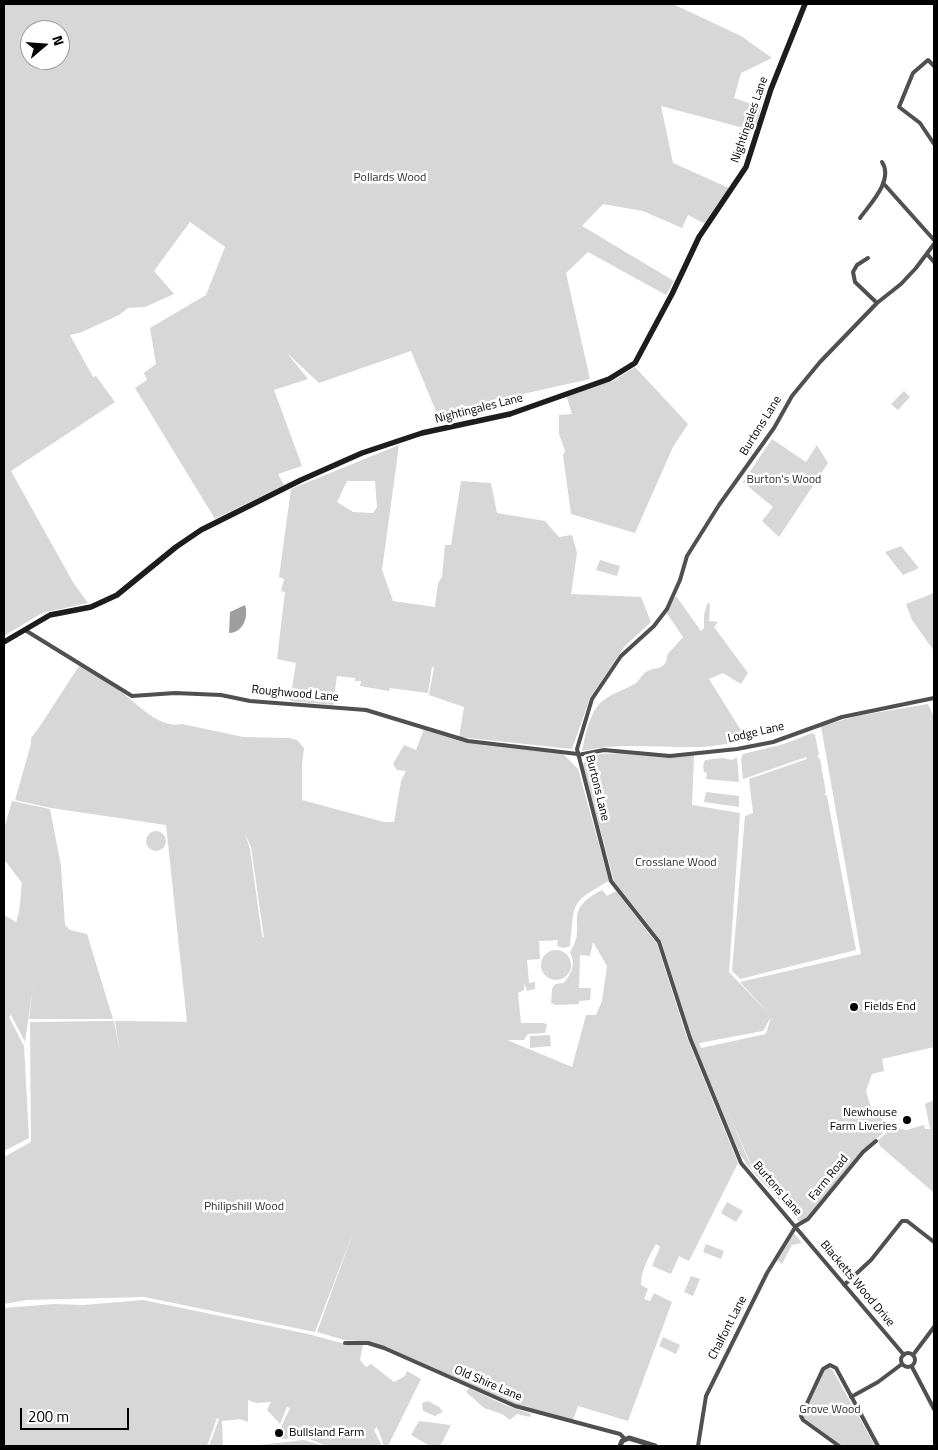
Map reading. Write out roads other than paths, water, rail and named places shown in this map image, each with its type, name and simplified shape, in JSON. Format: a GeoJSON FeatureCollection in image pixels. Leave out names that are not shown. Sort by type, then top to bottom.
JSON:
{"type":"FeatureCollection","features":[{"type":"Feature","properties":{"kind":"main road","name":"Nightingales Lane"},"geometry":{"type":"LineString","coordinates":[[4,642],[50,615],[91,607],[117,595],[176,547],[202,530],[272,494],[362,453],[422,433],[510,414],[609,378],[635,363],[672,294],[699,237],[746,166],[771,89],[803,5]]}},
{"type":"Feature","properties":{"kind":"street"},"geometry":{"type":"LineString","coordinates":[[934,66],[928,60],[916,68],[897,108],[920,123],[934,144]]}},
{"type":"Feature","properties":{"kind":"street"},"geometry":{"type":"LineString","coordinates":[[860,218],[884,184],[885,166],[882,162]]}},
{"type":"Feature","properties":{"kind":"street"},"geometry":{"type":"LineString","coordinates":[[884,184],[934,240]]}},
{"type":"Feature","properties":{"kind":"street","name":"Burtons Lane"},"geometry":{"type":"LineString","coordinates":[[796,1226],[748,1173],[742,1163],[690,1038],[659,942],[611,881],[578,754],[578,742],[592,699],[621,656],[654,626],[667,609],[680,580],[687,556],[719,505],[764,443],[792,396],[820,362],[877,303],[901,284],[934,244]]}},
{"type":"Feature","properties":{"kind":"street"},"geometry":{"type":"LineString","coordinates":[[927,254],[934,262]]}},
{"type":"Feature","properties":{"kind":"street"},"geometry":{"type":"LineString","coordinates":[[868,258],[857,265],[853,272],[855,282],[877,303]]}},
{"type":"Feature","properties":{"kind":"street","name":"Roughwood Lane"},"geometry":{"type":"LineString","coordinates":[[24,630],[132,696],[175,693],[221,695],[250,701],[366,710],[468,741],[578,754]]}},
{"type":"Feature","properties":{"kind":"street","name":"Lodge Lane"},"geometry":{"type":"LineString","coordinates":[[578,754],[604,750],[670,756],[737,749],[773,742],[842,717],[934,698]]}},
{"type":"Feature","properties":{"kind":"street","name":"Farm Road"},"geometry":{"type":"LineString","coordinates":[[796,1226],[808,1219],[863,1152],[876,1140]]}},
{"type":"Feature","properties":{"kind":"street"},"geometry":{"type":"LineString","coordinates":[[844,1285],[871,1260],[902,1221],[907,1221],[934,1242]]}},
{"type":"Feature","properties":{"kind":"street","name":"Blacketts Wood Drive"},"geometry":{"type":"LineString","coordinates":[[796,1226],[904,1355]]}},
{"type":"Feature","properties":{"kind":"street","name":"Chalfont Lane"},"geometry":{"type":"LineString","coordinates":[[698,1446],[706,1396],[767,1273],[796,1226]]}},
{"type":"Feature","properties":{"kind":"street"},"geometry":{"type":"LineString","coordinates":[[913,1355],[934,1327]]}},
{"type":"Feature","properties":{"kind":"street","name":"Old Shire Lane"},"geometry":{"type":"LineString","coordinates":[[345,1343],[368,1343],[384,1348],[494,1399],[532,1412],[620,1434],[625,1439]]}},
{"type":"Feature","properties":{"kind":"street"},"geometry":{"type":"LineString","coordinates":[[852,1397],[878,1382],[902,1364],[904,1355],[909,1353],[913,1355]]}},
{"type":"Feature","properties":{"kind":"street"},"geometry":{"type":"LineString","coordinates":[[912,1367],[915,1361],[913,1355]]}},
{"type":"Feature","properties":{"kind":"street"},"geometry":{"type":"LineString","coordinates":[[902,1364],[905,1367],[912,1367]]}},
{"type":"Feature","properties":{"kind":"street"},"geometry":{"type":"LineString","coordinates":[[840,1446],[803,1420],[801,1414],[826,1366],[836,1368],[878,1446]]}},
{"type":"Feature","properties":{"kind":"street"},"geometry":{"type":"LineString","coordinates":[[912,1367],[934,1409]]}},
{"type":"Feature","properties":{"kind":"street"},"geometry":{"type":"LineString","coordinates":[[620,1446],[625,1439],[632,1438],[655,1446]]}},
{"type":"Feature","properties":{"kind":"place","name":"Fields End"},"geometry":{"type":"Point","coordinates":[854,1007]}},
{"type":"Feature","properties":{"kind":"place","name":"Newhouse Farm Liveries"},"geometry":{"type":"Point","coordinates":[907,1120]}},
{"type":"Feature","properties":{"kind":"place","name":"Bullsland Farm"},"geometry":{"type":"Point","coordinates":[279,1433]}},
{"type":"Feature","properties":{"kind":"park label","name":"Pollards Wood"},"geometry":{"type":"Point","coordinates":[390,178]}},
{"type":"Feature","properties":{"kind":"park label","name":"Burton's Wood"},"geometry":{"type":"Point","coordinates":[784,480]}},
{"type":"Feature","properties":{"kind":"park label","name":"Crosslane Wood"},"geometry":{"type":"Point","coordinates":[676,863]}},
{"type":"Feature","properties":{"kind":"park label","name":"Philipshill Wood"},"geometry":{"type":"Point","coordinates":[244,1207]}},
{"type":"Feature","properties":{"kind":"park label","name":"Grove Wood"},"geometry":{"type":"Point","coordinates":[830,1410]}}]}
